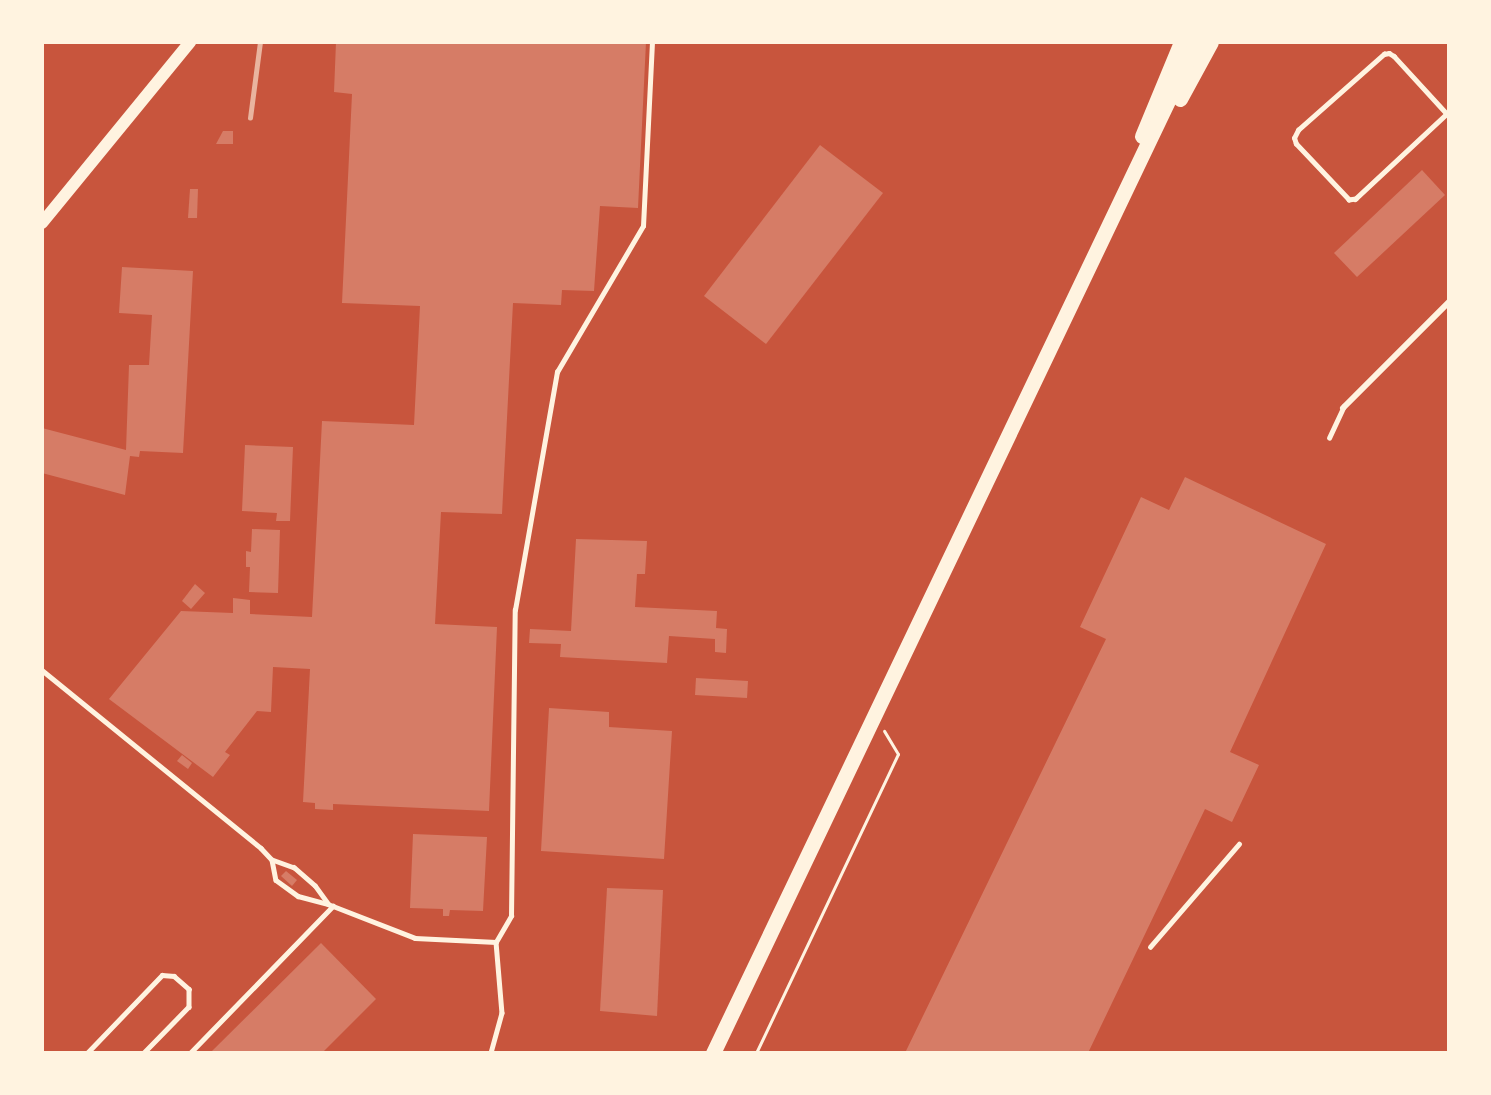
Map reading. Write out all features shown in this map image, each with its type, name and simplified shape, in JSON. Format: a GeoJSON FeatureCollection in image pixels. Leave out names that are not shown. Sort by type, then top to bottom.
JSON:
{"type":"FeatureCollection","features":[{"type":"Feature","properties":{"kind":"main road"},"geometry":{"type":"LineString","coordinates":[[42,224],[190,42]]}},
{"type":"Feature","properties":{"kind":"main road"},"geometry":{"type":"LineString","coordinates":[[1059,332],[1181,42]]}},
{"type":"Feature","properties":{"kind":"main road"},"geometry":{"type":"LineString","coordinates":[[713,1053],[1103,242],[1196,42]]}},
{"type":"Feature","properties":{"kind":"main road"},"geometry":{"type":"LineString","coordinates":[[1103,242],[1211,42]]}},
{"type":"Feature","properties":{"kind":"street"},"geometry":{"type":"LineString","coordinates":[[1343,408],[1449,302]]}},
{"type":"Feature","properties":{"kind":"lane"},"geometry":{"type":"LineString","coordinates":[[491,1053],[502,1013],[496,942],[511,916],[514,610],[557,372],[643,226],[652,42]]}},
{"type":"Feature","properties":{"kind":"lane"},"geometry":{"type":"LineString","coordinates":[[1389,53],[1448,115],[1356,199],[1349,200],[1296,144],[1294,138],[1298,130],[1384,54],[1389,53]]}},
{"type":"Feature","properties":{"kind":"lane"},"geometry":{"type":"LineString","coordinates":[[1329,438],[1346,401]]}},
{"type":"Feature","properties":{"kind":"lane"},"geometry":{"type":"LineString","coordinates":[[42,670],[261,848],[272,860],[294,868],[315,886],[330,905]]}},
{"type":"Feature","properties":{"kind":"lane"},"geometry":{"type":"LineString","coordinates":[[1150,947],[1239,844]]}},
{"type":"Feature","properties":{"kind":"lane"},"geometry":{"type":"LineString","coordinates":[[272,860],[276,880],[298,896],[330,905],[415,938],[496,942]]}},
{"type":"Feature","properties":{"kind":"lane"},"geometry":{"type":"LineString","coordinates":[[190,1053],[330,905]]}},
{"type":"Feature","properties":{"kind":"lane"},"geometry":{"type":"LineString","coordinates":[[87,1053],[162,975],[174,976],[189,989],[189,1007],[144,1053]]}},
{"type":"Feature","properties":{"kind":"path"},"geometry":{"type":"LineString","coordinates":[[756,1053],[898,754],[874,716]]}},
{"type":"Feature","properties":{"kind":"building"},"geometry":{"type":"Polygon","coordinates":[[[336,42],[646,42],[638,208],[600,206],[594,291],[562,290],[561,305],[513,303],[502,514],[441,512],[435,624],[497,627],[489,811],[333,804],[333,810],[315,809],[315,803],[303,802],[310,669],[273,667],[271,712],[257,711],[225,752],[230,755],[213,777],[109,699],[181,611],[233,613],[233,598],[250,600],[250,614],[312,617],[322,421],[414,425],[420,306],[342,303],[352,94],[334,92],[336,42]]]}},
{"type":"Feature","properties":{"kind":"building"},"geometry":{"type":"Polygon","coordinates":[[[223,131],[233,131],[233,144],[216,144],[223,131]]]}},
{"type":"Feature","properties":{"kind":"building"},"geometry":{"type":"Polygon","coordinates":[[[820,145],[883,193],[766,344],[704,296],[820,145]]]}},
{"type":"Feature","properties":{"kind":"building"},"geometry":{"type":"Polygon","coordinates":[[[1422,170],[1445,195],[1357,277],[1334,253],[1422,170]]]}},
{"type":"Feature","properties":{"kind":"building"},"geometry":{"type":"Polygon","coordinates":[[[190,189],[198,189],[197,218],[188,218],[190,189]]]}},
{"type":"Feature","properties":{"kind":"building"},"geometry":{"type":"Polygon","coordinates":[[[122,267],[193,271],[183,453],[140,451],[139,457],[130,456],[125,495],[42,473],[42,428],[126,450],[129,365],[149,365],[152,315],[119,313],[122,267]]]}},
{"type":"Feature","properties":{"kind":"building"},"geometry":{"type":"Polygon","coordinates":[[[245,445],[293,447],[290,521],[276,521],[277,513],[242,511],[245,445]]]}},
{"type":"Feature","properties":{"kind":"building"},"geometry":{"type":"Polygon","coordinates":[[[1185,477],[1326,544],[1230,752],[1259,765],[1232,822],[1205,809],[1088,1053],[905,1053],[1106,639],[1080,627],[1141,497],[1169,510],[1185,477]]]}},
{"type":"Feature","properties":{"kind":"building"},"geometry":{"type":"Polygon","coordinates":[[[252,529],[280,530],[278,593],[249,592],[250,567],[246,567],[246,551],[251,552],[252,529]]]}},
{"type":"Feature","properties":{"kind":"building"},"geometry":{"type":"Polygon","coordinates":[[[576,539],[647,541],[645,574],[637,574],[635,607],[717,611],[716,628],[727,629],[726,653],[715,652],[715,639],[669,636],[667,663],[560,657],[561,644],[529,643],[530,629],[571,631],[576,539]]]}},
{"type":"Feature","properties":{"kind":"building"},"geometry":{"type":"Polygon","coordinates":[[[195,584],[205,593],[191,609],[182,601],[195,584]]]}},
{"type":"Feature","properties":{"kind":"building"},"geometry":{"type":"Polygon","coordinates":[[[696,678],[748,681],[747,698],[695,695],[696,678]]]}},
{"type":"Feature","properties":{"kind":"building"},"geometry":{"type":"Polygon","coordinates":[[[549,708],[609,712],[609,727],[672,731],[664,859],[541,851],[549,708]]]}},
{"type":"Feature","properties":{"kind":"building"},"geometry":{"type":"Polygon","coordinates":[[[182,755],[192,763],[188,769],[177,761],[182,755]]]}},
{"type":"Feature","properties":{"kind":"building"},"geometry":{"type":"Polygon","coordinates":[[[413,834],[487,837],[483,911],[450,910],[449,916],[443,916],[443,909],[410,908],[413,834]]]}},
{"type":"Feature","properties":{"kind":"building"},"geometry":{"type":"Polygon","coordinates":[[[286,871],[297,880],[292,886],[281,876],[286,871]]]}},
{"type":"Feature","properties":{"kind":"building"},"geometry":{"type":"Polygon","coordinates":[[[607,888],[663,890],[657,1016],[600,1011],[607,888]]]}},
{"type":"Feature","properties":{"kind":"building"},"geometry":{"type":"Polygon","coordinates":[[[321,943],[376,999],[322,1053],[210,1053],[321,943]]]}},
{"type":"Feature","properties":{"kind":"railway"},"geometry":{"type":"LineString","coordinates":[[250,118],[260,42]]}}]}
